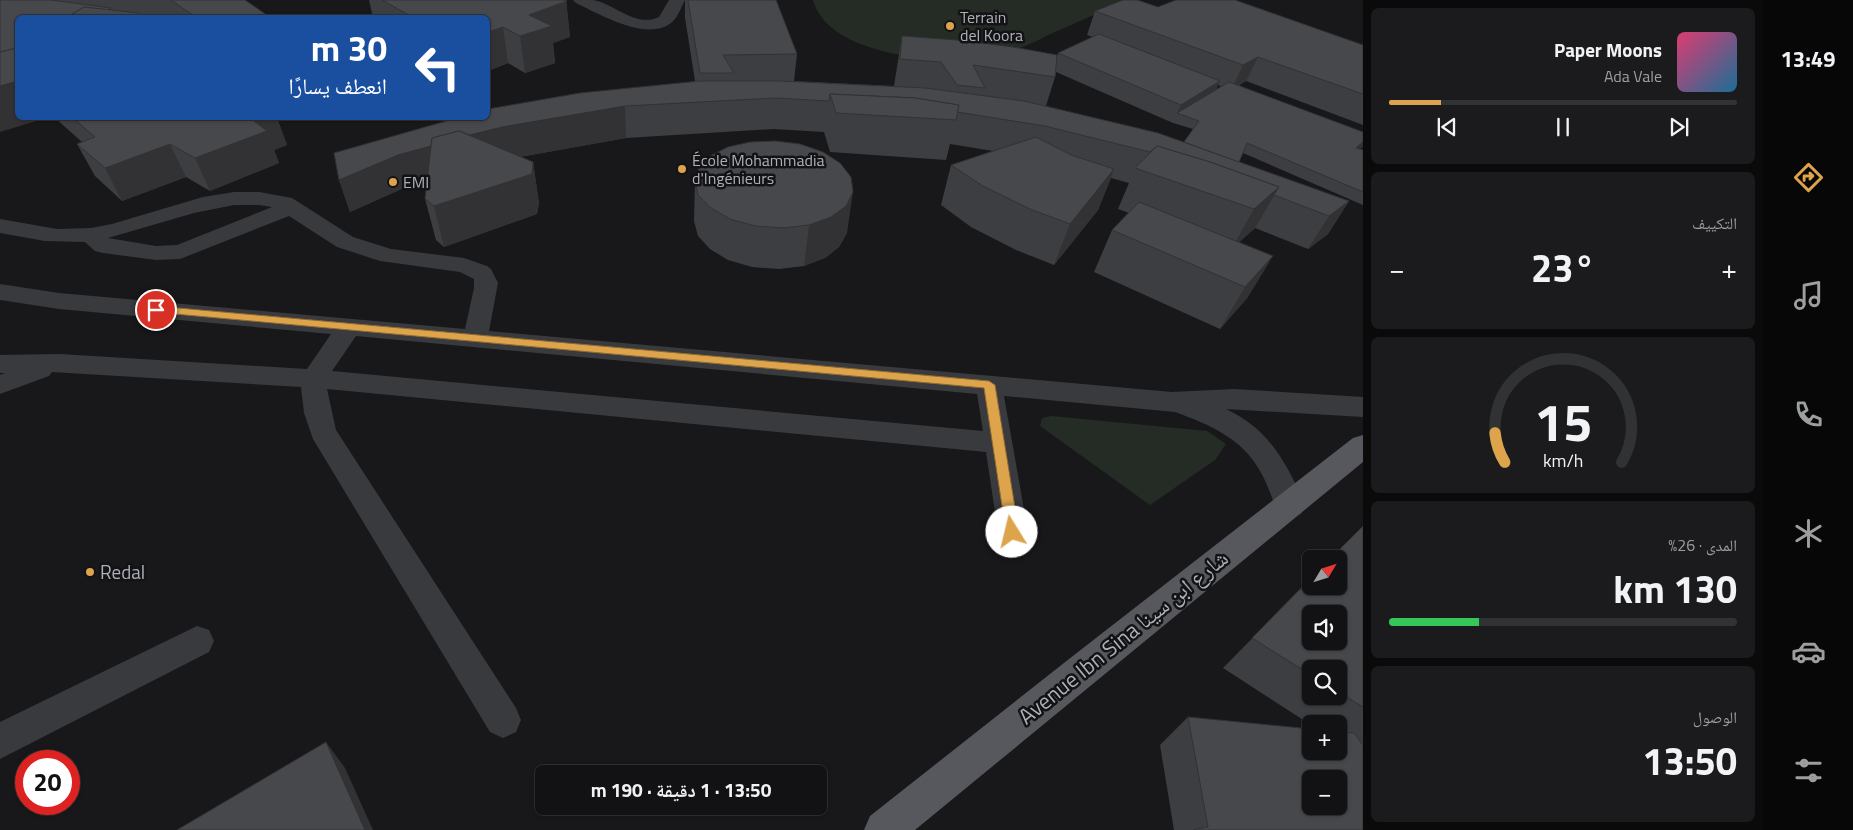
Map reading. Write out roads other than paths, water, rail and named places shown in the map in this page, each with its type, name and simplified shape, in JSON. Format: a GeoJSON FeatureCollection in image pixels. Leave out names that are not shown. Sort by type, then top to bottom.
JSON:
{"type":"FeatureCollection","features":[{"type":"Feature","properties":{"kind":"main road","name":"Avenue Ibn Sina شارع ابن سينا"},"geometry":{"type":"LineString","coordinates":[[884,830],[1290,504],[1358,455]]}},
{"type":"Feature","properties":{"kind":"street"},"geometry":{"type":"LineString","coordinates":[[581,0],[632,22],[644,25],[657,24],[666,20],[676,0]]}},
{"type":"Feature","properties":{"kind":"street"},"geometry":{"type":"LineString","coordinates":[[0,226],[46,234],[90,235],[129,227],[217,199],[241,197],[274,200],[284,203],[289,208],[345,242],[388,256],[475,268],[482,274],[488,288],[475,338]]}},
{"type":"Feature","properties":{"kind":"street"},"geometry":{"type":"LineString","coordinates":[[90,235],[103,246],[156,253],[180,252],[289,208]]}},
{"type":"Feature","properties":{"kind":"street"},"geometry":{"type":"LineString","coordinates":[[0,292],[59,301],[1172,402],[1234,399],[1363,407]]}},
{"type":"Feature","properties":{"kind":"street"},"geometry":{"type":"LineString","coordinates":[[0,306],[59,301]]}},
{"type":"Feature","properties":{"kind":"street"},"geometry":{"type":"LineString","coordinates":[[350,327],[332,351],[315,379],[316,410],[324,432],[503,720]]}},
{"type":"Feature","properties":{"kind":"street"},"geometry":{"type":"LineString","coordinates":[[0,385],[60,363]]}},
{"type":"Feature","properties":{"kind":"street"},"geometry":{"type":"LineString","coordinates":[[0,364],[60,363],[315,379],[998,443]]}},
{"type":"Feature","properties":{"kind":"street"},"geometry":{"type":"LineString","coordinates":[[989,385],[1012,532]]}},
{"type":"Feature","properties":{"kind":"street"},"geometry":{"type":"LineString","coordinates":[[1172,402],[1210,413],[1245,434],[1270,462],[1290,504]]}},
{"type":"Feature","properties":{"kind":"street"},"geometry":{"type":"LineString","coordinates":[[0,741],[197,641]]}},
{"type":"Feature","properties":{"kind":"place","name":"Terrain del Koora"},"geometry":{"type":"Point","coordinates":[950,26]}},
{"type":"Feature","properties":{"kind":"place","name":"École Mohammadia d'Ingénieurs"},"geometry":{"type":"Point","coordinates":[682,169]}},
{"type":"Feature","properties":{"kind":"place","name":"EMI"},"geometry":{"type":"Point","coordinates":[393,182]}},
{"type":"Feature","properties":{"kind":"place","name":"Redal"},"geometry":{"type":"Point","coordinates":[90,572]}}]}
